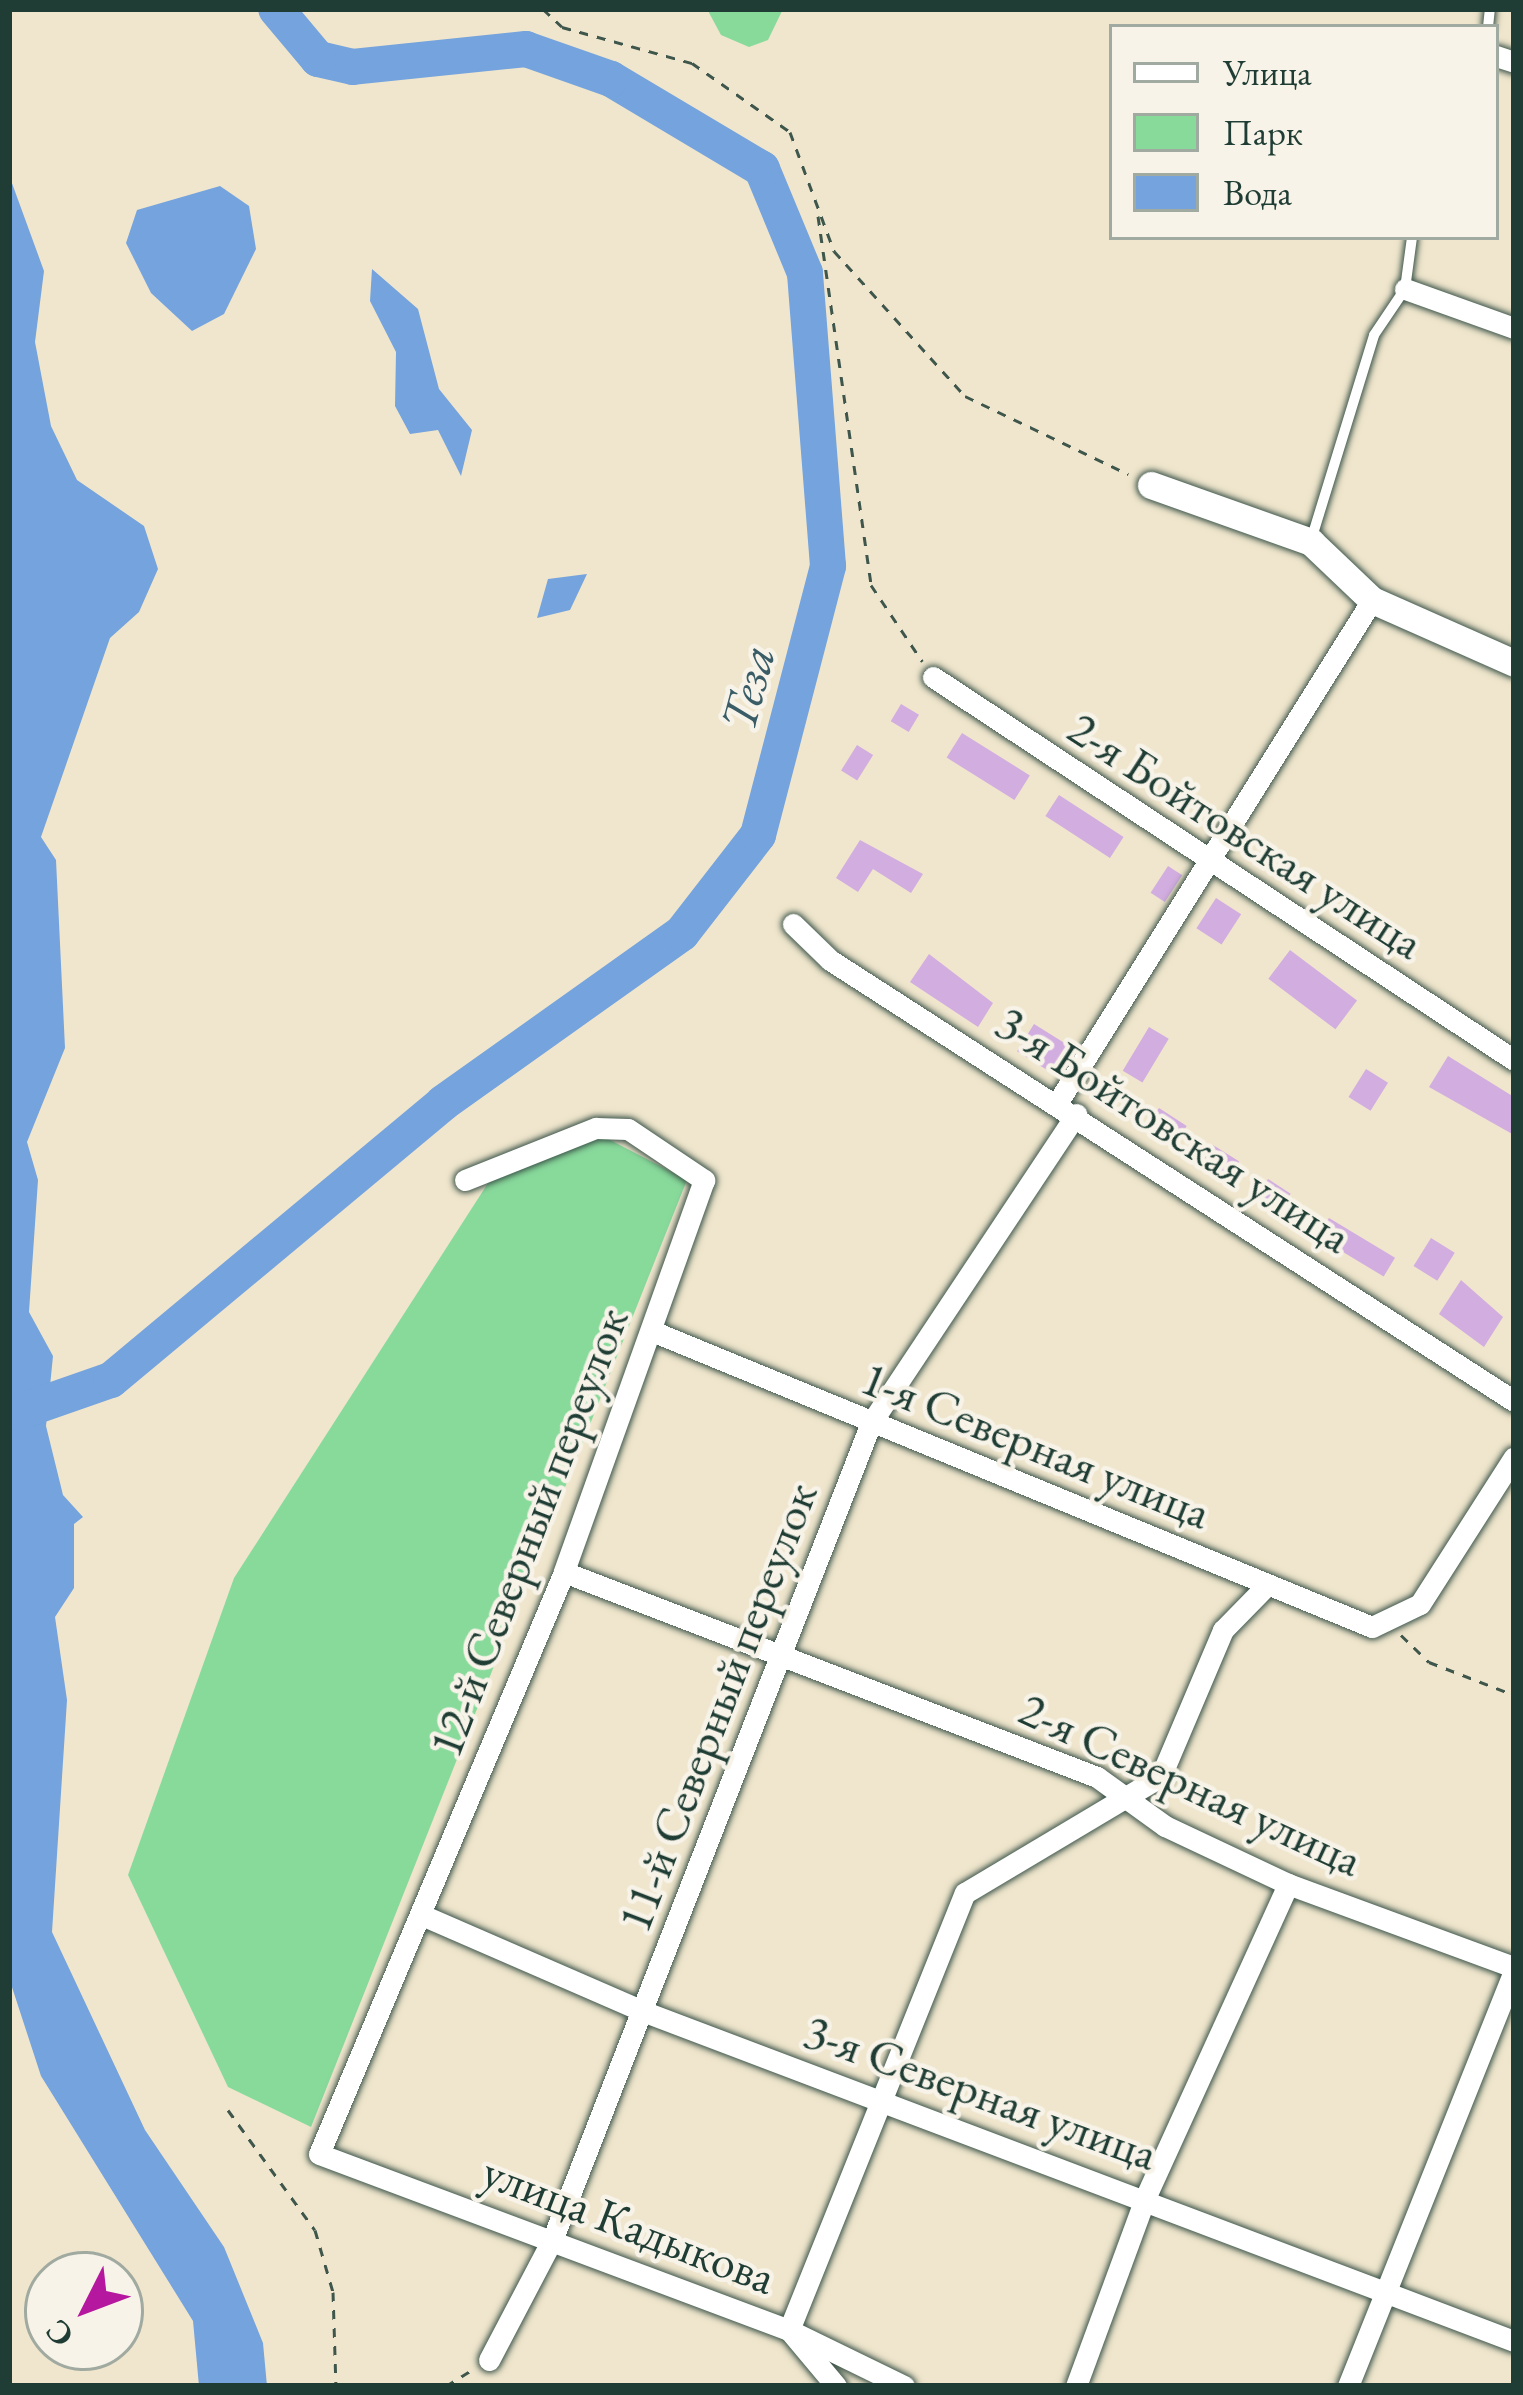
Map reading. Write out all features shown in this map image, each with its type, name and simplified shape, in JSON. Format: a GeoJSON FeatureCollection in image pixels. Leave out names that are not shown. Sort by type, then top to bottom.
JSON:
{"type":"FeatureCollection","features":[{"type":"Feature","properties":{"kind":"street"},"geometry":{"type":"LineString","coordinates":[[1405,289],[1514,328]]}},
{"type":"Feature","properties":{"kind":"street"},"geometry":{"type":"LineString","coordinates":[[1151,485],[1311,542],[1372,600],[1514,663]]}},
{"type":"Feature","properties":{"kind":"street","name":"11-й Северный переулок"},"geometry":{"type":"LineString","coordinates":[[489,2360],[553,2238],[784,1656],[871,1423],[1067,1108],[1207,864],[1372,600]]}},
{"type":"Feature","properties":{"kind":"street","name":"2-я Бойтовская улица"},"geometry":{"type":"LineString","coordinates":[[933,677],[1207,864],[1514,1060]]}},
{"type":"Feature","properties":{"kind":"street","name":"3-я Бойтовская улица"},"geometry":{"type":"LineString","coordinates":[[793,923],[830,960],[1067,1108],[1514,1401]]}},
{"type":"Feature","properties":{"kind":"street","name":"12-й Северный переулок"},"geometry":{"type":"LineString","coordinates":[[319,2153],[564,1572],[704,1180],[628,1129],[596,1128],[465,1180]]}},
{"type":"Feature","properties":{"kind":"street","name":"1-я Северная улица"},"geometry":{"type":"LineString","coordinates":[[652,1331],[1267,1585],[1390,1625]]}},
{"type":"Feature","properties":{"kind":"street"},"geometry":{"type":"LineString","coordinates":[[1390,1625],[1420,1604],[1514,1457]]}},
{"type":"Feature","properties":{"kind":"street","name":"2-я Северная улица"},"geometry":{"type":"LineString","coordinates":[[564,1572],[1135,1799],[1165,1826],[1288,1884],[1514,1969]]}},
{"type":"Feature","properties":{"kind":"street"},"geometry":{"type":"LineString","coordinates":[[836,2386],[789,2330],[876,2099],[965,1893],[1135,1799],[1161,1776],[1223,1630],[1267,1585]]}},
{"type":"Feature","properties":{"kind":"street"},"geometry":{"type":"LineString","coordinates":[[1076,2386],[1146,2196],[1288,1884]]}},
{"type":"Feature","properties":{"kind":"street","name":"3-я Северная улица"},"geometry":{"type":"LineString","coordinates":[[422,1916],[645,2012],[1146,2196],[1385,2297],[1514,2341]]}},
{"type":"Feature","properties":{"kind":"street"},"geometry":{"type":"LineString","coordinates":[[1348,2386],[1514,1969]]}},
{"type":"Feature","properties":{"kind":"street","name":"улица Кадыкова"},"geometry":{"type":"LineString","coordinates":[[319,2153],[789,2330],[904,2386]]}},
{"type":"Feature","properties":{"kind":"lane"},"geometry":{"type":"LineString","coordinates":[[1311,542],[1374,335],[1405,289],[1412,240]]}},
{"type":"Feature","properties":{"kind":"path"},"geometry":{"type":"LineString","coordinates":[[543,9],[562,27],[692,63],[790,132],[834,251],[965,396],[1151,485]]}},
{"type":"Feature","properties":{"kind":"path"},"geometry":{"type":"LineString","coordinates":[[816,202],[871,585],[933,677]]}},
{"type":"Feature","properties":{"kind":"path"},"geometry":{"type":"LineString","coordinates":[[1390,1625],[1429,1662],[1514,1696]]}},
{"type":"Feature","properties":{"kind":"path"},"geometry":{"type":"LineString","coordinates":[[228,2110],[315,2230],[333,2292],[336,2386]]}},
{"type":"Feature","properties":{"kind":"path"},"geometry":{"type":"LineString","coordinates":[[446,2386],[489,2360]]}},
{"type":"Feature","properties":{"kind":"green space"},"geometry":{"type":"Polygon","coordinates":[[[707,9],[783,9],[768,40],[749,47],[721,35],[707,9]]]}},
{"type":"Feature","properties":{"kind":"green space"},"geometry":{"type":"Polygon","coordinates":[[[591,1130],[687,1180],[311,2127],[228,2087],[128,1875],[234,1578],[499,1166],[591,1130]]]}},
{"type":"Feature","properties":{"kind":"water"},"geometry":{"type":"Polygon","coordinates":[[[9,175],[44,271],[35,342],[51,426],[77,480],[144,526],[158,569],[139,612],[110,638],[41,837],[56,860],[65,1048],[27,1142],[38,1180],[29,1312],[53,1356],[46,1426],[63,1495],[83,1517],[74,1524],[74,1588],[55,1617],[67,1700],[52,1932],[145,2130],[224,2247],[263,2343],[267,2386],[199,2386],[193,2321],[41,2076],[9,1978],[9,175]]]}},
{"type":"Feature","properties":{"kind":"water"},"geometry":{"type":"Polygon","coordinates":[[[220,186],[249,206],[256,249],[224,314],[192,331],[151,293],[126,243],[137,210],[220,186]]]}},
{"type":"Feature","properties":{"kind":"water"},"geometry":{"type":"Polygon","coordinates":[[[372,269],[418,309],[439,389],[472,430],[461,476],[438,430],[410,434],[395,406],[396,352],[370,301],[372,269]]]}},
{"type":"Feature","properties":{"kind":"water"},"geometry":{"type":"Polygon","coordinates":[[[587,574],[570,610],[537,618],[548,579],[587,574]]]}},
{"type":"Feature","properties":{"kind":"building"},"geometry":{"type":"Polygon","coordinates":[[[901,704],[919,715],[909,732],[891,721],[901,704]]]}},
{"type":"Feature","properties":{"kind":"building"},"geometry":{"type":"Polygon","coordinates":[[[962,733],[1030,775],[1014,800],[947,758],[962,733]]]}},
{"type":"Feature","properties":{"kind":"building"},"geometry":{"type":"Polygon","coordinates":[[[857,745],[873,755],[857,781],[841,770],[857,745]]]}},
{"type":"Feature","properties":{"kind":"building"},"geometry":{"type":"Polygon","coordinates":[[[1059,795],[1124,837],[1110,858],[1045,816],[1059,795]]]}},
{"type":"Feature","properties":{"kind":"building"},"geometry":{"type":"Polygon","coordinates":[[[860,840],[923,874],[911,893],[873,869],[858,892],[836,878],[860,840]]]}},
{"type":"Feature","properties":{"kind":"building"},"geometry":{"type":"Polygon","coordinates":[[[1168,866],[1182,875],[1165,902],[1151,893],[1168,866]]]}},
{"type":"Feature","properties":{"kind":"building"},"geometry":{"type":"Polygon","coordinates":[[[1216,898],[1241,914],[1222,945],[1196,928],[1216,898]]]}},
{"type":"Feature","properties":{"kind":"building"},"geometry":{"type":"Polygon","coordinates":[[[1290,950],[1357,1001],[1335,1029],[1268,979],[1290,950]]]}},
{"type":"Feature","properties":{"kind":"building"},"geometry":{"type":"Polygon","coordinates":[[[929,954],[993,1003],[978,1027],[910,982],[929,954]]]}},
{"type":"Feature","properties":{"kind":"building"},"geometry":{"type":"Polygon","coordinates":[[[1034,1024],[1072,1048],[1055,1075],[1017,1051],[1034,1024]]]}},
{"type":"Feature","properties":{"kind":"building"},"geometry":{"type":"Polygon","coordinates":[[[1149,1027],[1169,1039],[1142,1083],[1123,1071],[1149,1027]]]}},
{"type":"Feature","properties":{"kind":"building"},"geometry":{"type":"Polygon","coordinates":[[[1448,1056],[1514,1097],[1514,1135],[1429,1087],[1448,1056]]]}},
{"type":"Feature","properties":{"kind":"building"},"geometry":{"type":"Polygon","coordinates":[[[1366,1069],[1388,1083],[1371,1111],[1349,1097],[1366,1069]]]}},
{"type":"Feature","properties":{"kind":"building"},"geometry":{"type":"Polygon","coordinates":[[[1159,1108],[1187,1126],[1174,1145],[1146,1127],[1159,1108]]]}},
{"type":"Feature","properties":{"kind":"building"},"geometry":{"type":"Polygon","coordinates":[[[1213,1145],[1239,1161],[1227,1181],[1201,1165],[1213,1145]]]}},
{"type":"Feature","properties":{"kind":"building"},"geometry":{"type":"Polygon","coordinates":[[[1268,1179],[1291,1194],[1278,1213],[1255,1198],[1268,1179]]]}},
{"type":"Feature","properties":{"kind":"building"},"geometry":{"type":"Polygon","coordinates":[[[1329,1218],[1395,1258],[1384,1277],[1318,1237],[1329,1218]]]}},
{"type":"Feature","properties":{"kind":"building"},"geometry":{"type":"Polygon","coordinates":[[[1431,1238],[1455,1253],[1437,1281],[1414,1266],[1431,1238]]]}},
{"type":"Feature","properties":{"kind":"building"},"geometry":{"type":"Polygon","coordinates":[[[1461,1280],[1503,1317],[1484,1347],[1439,1314],[1461,1280]]]}},
{"type":"Feature","properties":{"kind":"waterway","name":"Теза"},"geometry":{"type":"LineString","coordinates":[[19,1412],[111,1380],[443,1103],[682,933],[758,835],[828,566],[805,273],[762,169],[611,79],[526,49],[353,67],[318,59],[276,9]]}}]}
